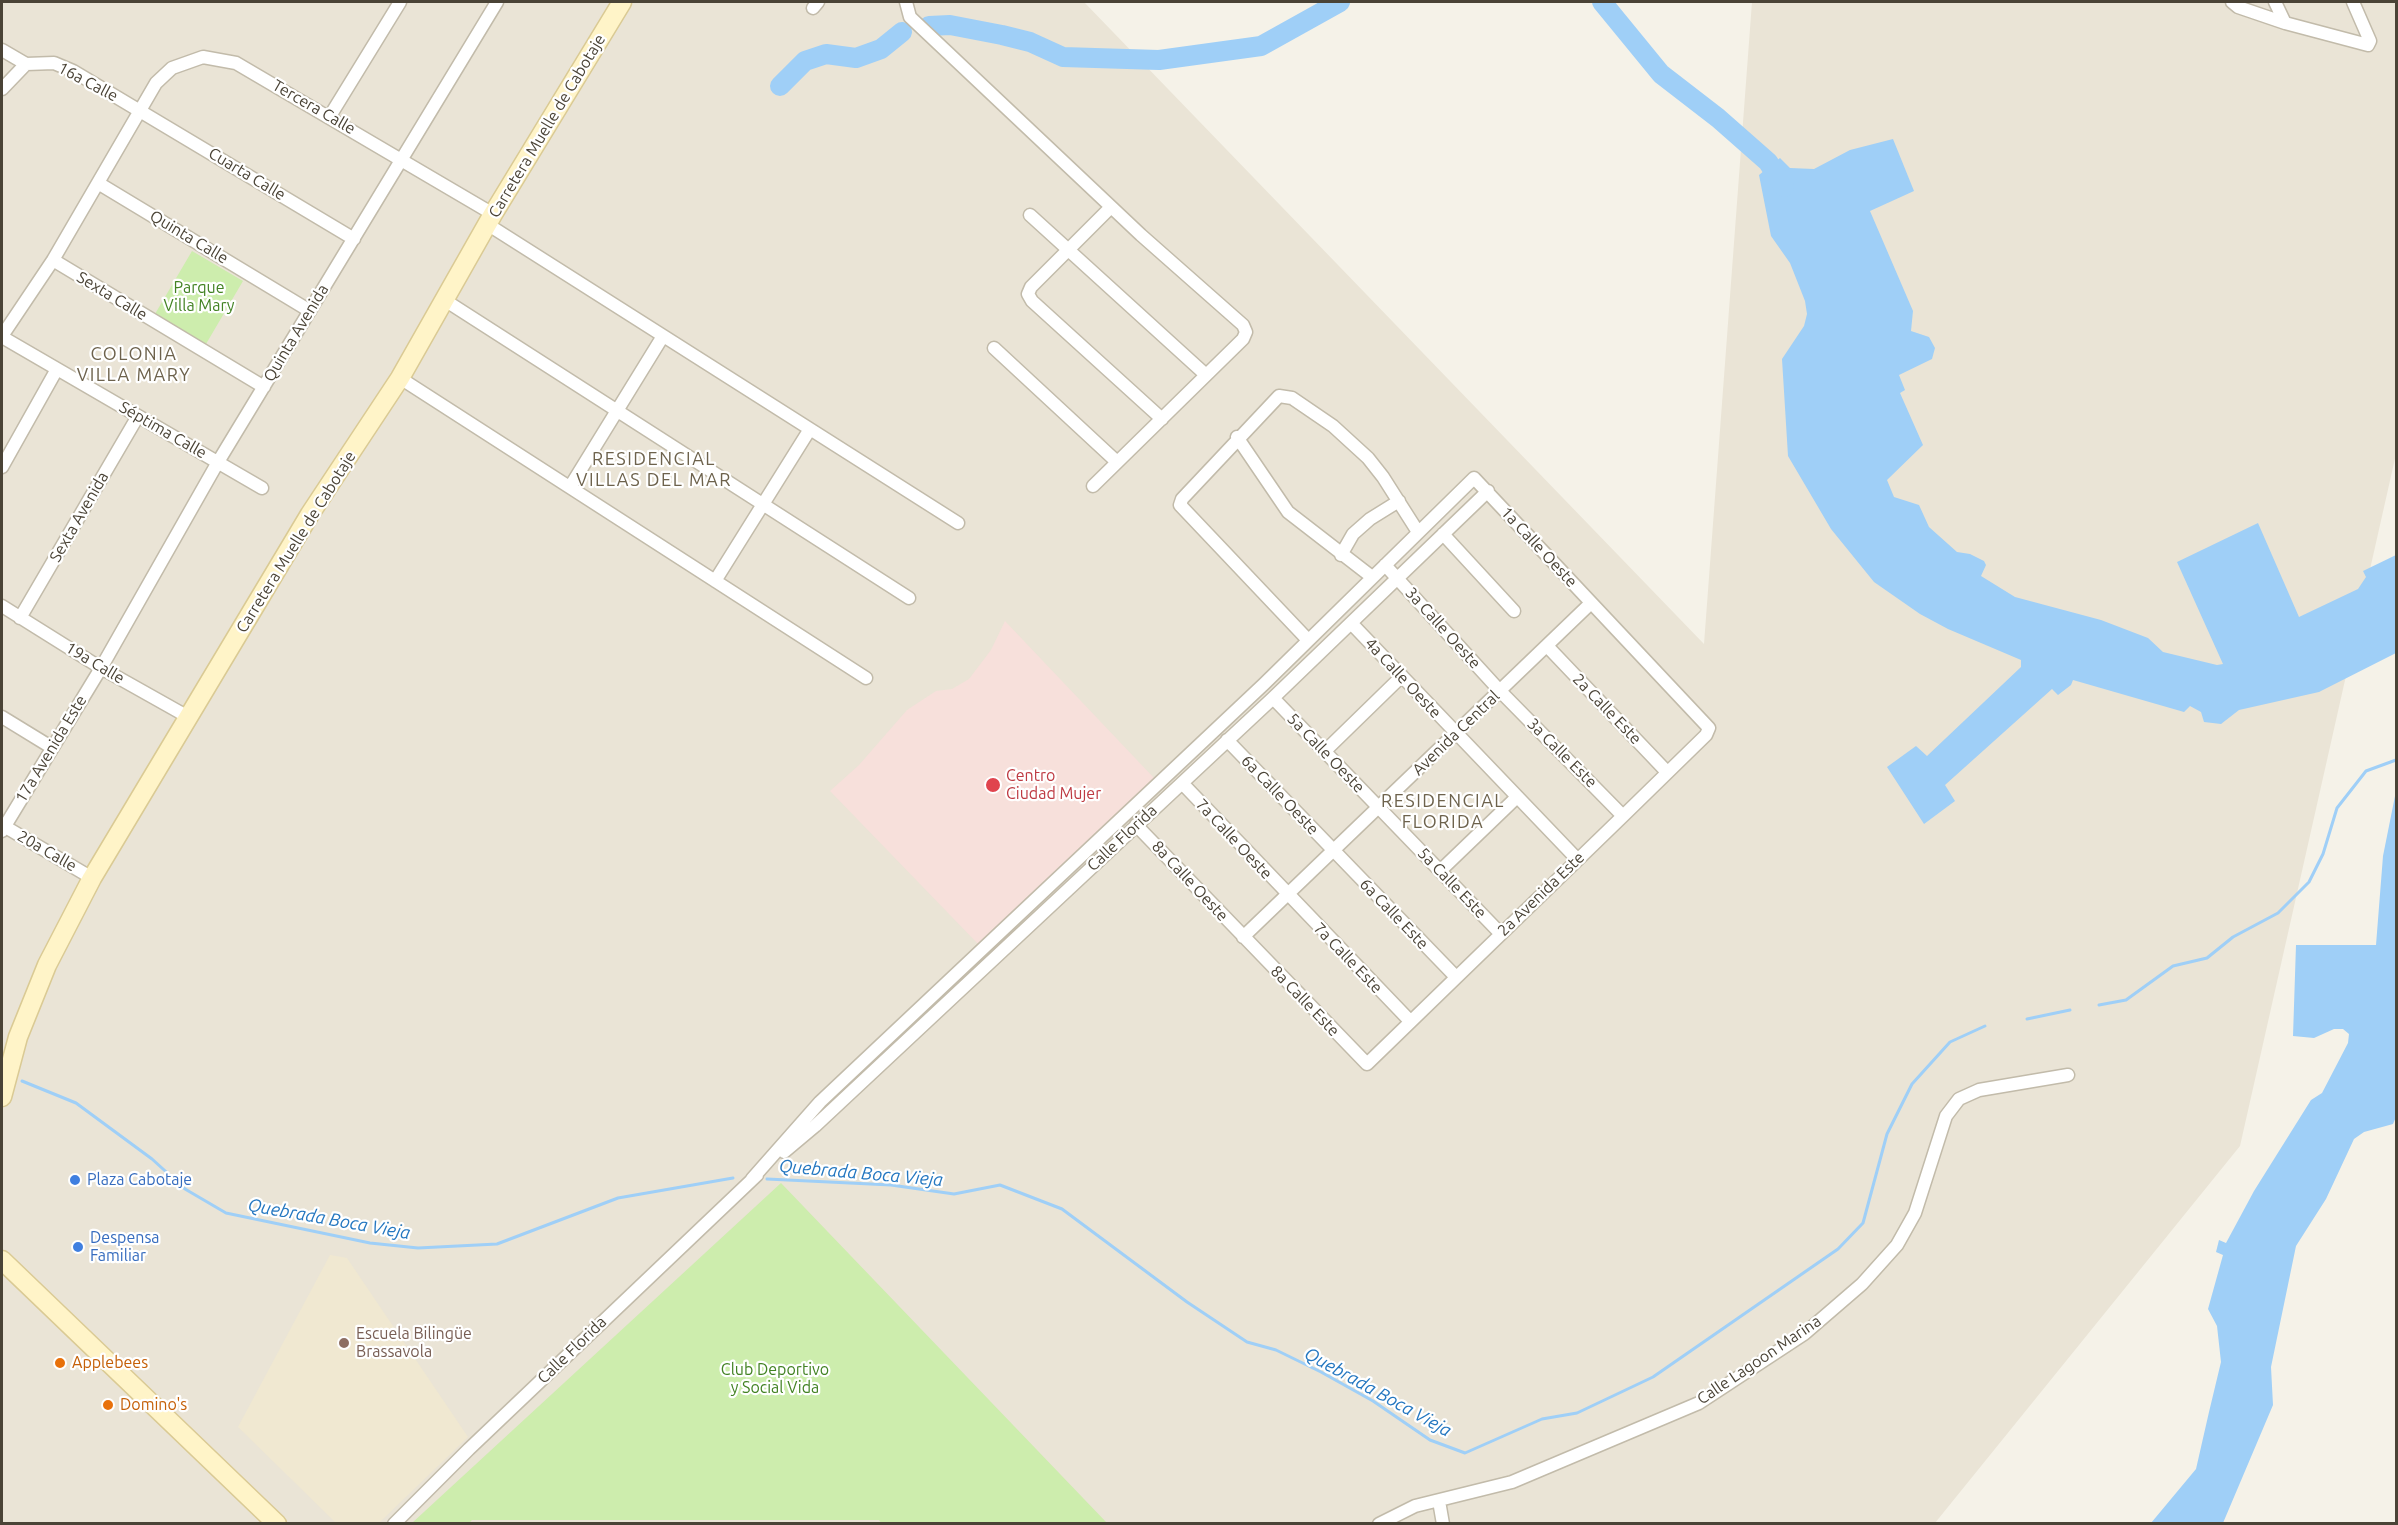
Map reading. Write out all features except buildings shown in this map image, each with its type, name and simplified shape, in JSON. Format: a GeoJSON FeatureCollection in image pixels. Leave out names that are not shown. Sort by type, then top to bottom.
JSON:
{"type":"FeatureCollection","features":[{"type":"Feature","properties":{"kind":"main road","name":"Carretera Muelle de Cabotaje"},"geometry":{"type":"LineString","coordinates":[[2,1098],[18,1037],[47,965],[92,878],[310,514],[400,378],[490,219],[622,2]]}},
{"type":"Feature","properties":{"kind":"main road"},"geometry":{"type":"LineString","coordinates":[[2,1260],[260,1524]]}},
{"type":"Feature","properties":{"kind":"main road"},"geometry":{"type":"LineString","coordinates":[[2,1277],[277,1524]]}},
{"type":"Feature","properties":{"kind":"street"},"geometry":{"type":"LineString","coordinates":[[330,116],[400,2]]}},
{"type":"Feature","properties":{"kind":"street","name":"Quinta Avenida"},"geometry":{"type":"LineString","coordinates":[[101,668],[218,462],[497,2]]}},
{"type":"Feature","properties":{"kind":"street"},"geometry":{"type":"LineString","coordinates":[[906,2],[910,17],[1111,207],[1243,325],[1246,332],[1243,339],[1093,486]]}},
{"type":"Feature","properties":{"kind":"street"},"geometry":{"type":"LineString","coordinates":[[2232,2],[2238,7],[2284,23],[2365,46],[2370,41],[2353,2]]}},
{"type":"Feature","properties":{"kind":"street"},"geometry":{"type":"LineString","coordinates":[[2275,2],[2284,23]]}},
{"type":"Feature","properties":{"kind":"street","name":"16a Calle"},"geometry":{"type":"LineString","coordinates":[[2,50],[27,64],[54,63],[74,71],[140,110]]}},
{"type":"Feature","properties":{"kind":"street","name":"Tercera Calle"},"geometry":{"type":"LineString","coordinates":[[2,337],[53,260],[156,83],[172,68],[203,57],[236,63],[402,159],[663,336],[958,523]]}},
{"type":"Feature","properties":{"kind":"street"},"geometry":{"type":"LineString","coordinates":[[2,89],[27,64]]}},
{"type":"Feature","properties":{"kind":"street","name":"Cuarta Calle"},"geometry":{"type":"LineString","coordinates":[[140,110],[354,239]]}},
{"type":"Feature","properties":{"kind":"street","name":"Quinta Calle"},"geometry":{"type":"LineString","coordinates":[[98,183],[310,311]]}},
{"type":"Feature","properties":{"kind":"street"},"geometry":{"type":"LineString","coordinates":[[1111,207],[1031,287],[1028,294],[1032,301],[1162,419]]}},
{"type":"Feature","properties":{"kind":"street"},"geometry":{"type":"LineString","coordinates":[[1030,215],[1206,375]]}},
{"type":"Feature","properties":{"kind":"street","name":"Sexta Calle"},"geometry":{"type":"LineString","coordinates":[[53,260],[264,387]]}},
{"type":"Feature","properties":{"kind":"street"},"geometry":{"type":"LineString","coordinates":[[444,300],[909,598]]}},
{"type":"Feature","properties":{"kind":"street"},"geometry":{"type":"LineString","coordinates":[[570,487],[663,336]]}},
{"type":"Feature","properties":{"kind":"street","name":"Séptima Calle"},"geometry":{"type":"LineString","coordinates":[[2,337],[262,488]]}},
{"type":"Feature","properties":{"kind":"street"},"geometry":{"type":"LineString","coordinates":[[994,348],[1117,462]]}},
{"type":"Feature","properties":{"kind":"street"},"geometry":{"type":"LineString","coordinates":[[2,467],[57,369]]}},
{"type":"Feature","properties":{"kind":"street"},"geometry":{"type":"LineString","coordinates":[[400,378],[866,678]]}},
{"type":"Feature","properties":{"kind":"street"},"geometry":{"type":"LineString","coordinates":[[1308,640],[1180,505],[1182,499],[1238,437],[1279,396],[1285,395],[1333,426],[1368,458],[1418,532]]}},
{"type":"Feature","properties":{"kind":"street","name":"Sexta Avenida"},"geometry":{"type":"LineString","coordinates":[[20,618],[138,416]]}},
{"type":"Feature","properties":{"kind":"street"},"geometry":{"type":"LineString","coordinates":[[715,581],[810,429]]}},
{"type":"Feature","properties":{"kind":"street"},"geometry":{"type":"LineString","coordinates":[[1238,437],[1288,513],[1372,577]]}},
{"type":"Feature","properties":{"kind":"street","name":"Calle Florida"},"geometry":{"type":"LineString","coordinates":[[752,1179],[820,1102],[1308,640],[1474,478]]}},
{"type":"Feature","properties":{"kind":"street","name":"1a Calle Oeste"},"geometry":{"type":"LineString","coordinates":[[1474,478],[1705,722]]}},
{"type":"Feature","properties":{"kind":"street","name":"Calle Florida"},"geometry":{"type":"LineString","coordinates":[[394,1524],[486,1432],[752,1179],[815,1126],[1274,698],[1488,492]]}},
{"type":"Feature","properties":{"kind":"street"},"geometry":{"type":"LineString","coordinates":[[1341,555],[1353,534],[1370,519],[1399,501]]}},
{"type":"Feature","properties":{"kind":"street"},"geometry":{"type":"LineString","coordinates":[[1443,534],[1514,611]]}},
{"type":"Feature","properties":{"kind":"street","name":"3a Calle Oeste"},"geometry":{"type":"LineString","coordinates":[[1385,565],[1500,690]]}},
{"type":"Feature","properties":{"kind":"street","name":"Avenida Central"},"geometry":{"type":"LineString","coordinates":[[1243,937],[1591,603]]}},
{"type":"Feature","properties":{"kind":"street","name":"19a Calle"},"geometry":{"type":"LineString","coordinates":[[2,606],[101,668],[190,717]]}},
{"type":"Feature","properties":{"kind":"street","name":"4a Calle Oeste"},"geometry":{"type":"LineString","coordinates":[[1351,623],[1577,859]]}},
{"type":"Feature","properties":{"kind":"street","name":"2a Calle Este"},"geometry":{"type":"LineString","coordinates":[[1547,646],[1667,771]]}},
{"type":"Feature","properties":{"kind":"street","name":"17a Avenida Este"},"geometry":{"type":"LineString","coordinates":[[2,828],[101,668]]}},
{"type":"Feature","properties":{"kind":"street"},"geometry":{"type":"LineString","coordinates":[[1324,751],[1402,676]]}},
{"type":"Feature","properties":{"kind":"street","name":"3a Calle Este"},"geometry":{"type":"LineString","coordinates":[[1500,690],[1623,816]]}},
{"type":"Feature","properties":{"kind":"street","name":"5a Calle Oeste"},"geometry":{"type":"LineString","coordinates":[[1274,698],[1378,807]]}},
{"type":"Feature","properties":{"kind":"street"},"geometry":{"type":"LineString","coordinates":[[2,717],[51,747]]}},
{"type":"Feature","properties":{"kind":"street","name":"2a Avenida Este"},"geometry":{"type":"LineString","coordinates":[[1367,1064],[1706,735],[1709,728],[1705,722]]}},
{"type":"Feature","properties":{"kind":"street","name":"6a Calle Oeste"},"geometry":{"type":"LineString","coordinates":[[1227,740],[1333,851]]}},
{"type":"Feature","properties":{"kind":"street","name":"7a Calle Oeste"},"geometry":{"type":"LineString","coordinates":[[1182,783],[1287,895]]}},
{"type":"Feature","properties":{"kind":"street"},"geometry":{"type":"LineString","coordinates":[[1440,871],[1517,797]]}},
{"type":"Feature","properties":{"kind":"street","name":"5a Calle Este"},"geometry":{"type":"LineString","coordinates":[[1378,807],[1500,933]]}},
{"type":"Feature","properties":{"kind":"street","name":"8a Calle Oeste"},"geometry":{"type":"LineString","coordinates":[[1136,825],[1243,937]]}},
{"type":"Feature","properties":{"kind":"street","name":"20a Calle"},"geometry":{"type":"LineString","coordinates":[[2,828],[92,878]]}},
{"type":"Feature","properties":{"kind":"street","name":"6a Calle Este"},"geometry":{"type":"LineString","coordinates":[[1333,851],[1456,977]]}},
{"type":"Feature","properties":{"kind":"street","name":"7a Calle Este"},"geometry":{"type":"LineString","coordinates":[[1287,895],[1410,1021]]}},
{"type":"Feature","properties":{"kind":"street","name":"8a Calle Este"},"geometry":{"type":"LineString","coordinates":[[1243,937],[1367,1064]]}},
{"type":"Feature","properties":{"kind":"street","name":"Calle Lagoon Marina"},"geometry":{"type":"LineString","coordinates":[[1379,1524],[1415,1506],[1512,1482],[1699,1403],[1804,1334],[1862,1284],[1897,1245],[1916,1213],[1946,1116],[1959,1099],[1979,1090],[2068,1075]]}},
{"type":"Feature","properties":{"kind":"street"},"geometry":{"type":"LineString","coordinates":[[1439,1501],[1443,1524]]}},
{"type":"Feature","properties":{"kind":"shaded area"},"geometry":{"type":"Polygon","coordinates":[[[2,2],[1084,2],[1704,644],[1752,2],[2396,2],[2396,454],[2240,1146],[1935,1523],[2,1524],[2,2]]]}},
{"type":"Feature","properties":{"kind":"shaded area","name":"Centro Ciudad Mujer"},"geometry":{"type":"Polygon","coordinates":[[[1005,621],[1155,779],[979,945],[830,791],[859,765],[907,710],[936,691],[952,689],[969,679],[991,650],[1005,621]]]}},
{"type":"Feature","properties":{"kind":"shaded area","name":"Escuela Bilingüe Brassavola"},"geometry":{"type":"Polygon","coordinates":[[[330,1255],[347,1258],[468,1437],[379,1523],[336,1523],[238,1427],[330,1255]]]}},
{"type":"Feature","properties":{"kind":"green space","name":"Parque Villa Mary"},"geometry":{"type":"Polygon","coordinates":[[[192,251],[243,281],[206,344],[155,314],[192,251]]]}},
{"type":"Feature","properties":{"kind":"green space","name":"Club Deportivo y Social Vida"},"geometry":{"type":"Polygon","coordinates":[[[781,1183],[1107,1523],[882,1524],[879,1520],[472,1520],[469,1523],[412,1523],[781,1183]]]}},
{"type":"Feature","properties":{"kind":"water"},"geometry":{"type":"Polygon","coordinates":[[[1893,139],[1914,191],[1870,211],[1913,311],[1911,331],[1929,337],[1935,348],[1932,359],[1899,375],[1905,390],[1900,393],[1923,445],[1887,480],[1894,497],[1919,505],[1929,527],[1957,552],[1970,554],[1984,561],[1986,565],[1981,576],[2015,597],[2101,620],[2148,638],[2163,652],[2217,665],[2223,664],[2177,562],[2258,523],[2299,617],[2358,589],[2366,577],[2363,571],[2396,555],[2396,653],[2319,692],[2239,710],[2221,724],[2204,722],[2201,712],[2190,706],[2184,712],[2073,680],[2071,685],[2058,695],[2052,689],[1945,785],[1955,801],[1924,824],[1887,767],[1916,746],[1927,756],[2021,667],[2021,660],[1948,629],[1920,614],[1874,582],[1831,529],[1788,456],[1782,359],[1804,326],[1807,314],[1805,301],[1790,263],[1771,236],[1759,175],[1780,158],[1790,168],[1814,169],[1850,150],[1893,139]]]}},
{"type":"Feature","properties":{"kind":"water"},"geometry":{"type":"Polygon","coordinates":[[[2396,791],[2396,1117],[2393,1124],[2364,1132],[2354,1139],[2326,1199],[2296,1246],[2271,1367],[2273,1405],[2223,1523],[2151,1523],[2196,1469],[2221,1362],[2217,1326],[2208,1309],[2223,1255],[2216,1252],[2219,1240],[2226,1243],[2254,1191],[2311,1100],[2322,1093],[2348,1043],[2349,1034],[2343,1029],[2334,1029],[2314,1038],[2293,1036],[2296,945],[2376,945],[2383,856],[2396,791]]]}},
{"type":"Feature","properties":{"kind":"waterway"},"geometry":{"type":"LineString","coordinates":[[929,26],[950,25],[1002,35],[1030,42],[1063,57],[1159,60],[1261,46],[1340,2]]}},
{"type":"Feature","properties":{"kind":"waterway"},"geometry":{"type":"LineString","coordinates":[[1602,2],[1661,74],[1718,118],[1768,162],[1784,187]]}},
{"type":"Feature","properties":{"kind":"waterway"},"geometry":{"type":"LineString","coordinates":[[780,86],[805,61],[826,54],[856,58],[881,49],[902,32]]}},
{"type":"Feature","properties":{"kind":"waterway","name":"Quebrada Boca Vieja"},"geometry":{"type":"LineString","coordinates":[[2099,1005],[2126,1000],[2173,966],[2207,958],[2233,937],[2278,913],[2309,882],[2323,854],[2337,808],[2366,771],[2396,760]]}},
{"type":"Feature","properties":{"kind":"waterway","name":"Quebrada Boca Vieja"},"geometry":{"type":"LineString","coordinates":[[2027,1019],[2070,1010]]}},
{"type":"Feature","properties":{"kind":"waterway","name":"Quebrada Boca Vieja"},"geometry":{"type":"LineString","coordinates":[[767,1179],[891,1185],[954,1194],[1000,1185],[1062,1209],[1187,1302],[1247,1342],[1276,1350],[1321,1372],[1373,1401],[1430,1440],[1465,1453],[1542,1419],[1577,1413],[1653,1377],[1838,1249],[1863,1223],[1887,1134],[1912,1084],[1950,1042],[1985,1026]]}},
{"type":"Feature","properties":{"kind":"waterway","name":"Quebrada Boca Vieja"},"geometry":{"type":"LineString","coordinates":[[22,1081],[76,1103],[152,1159],[185,1189],[226,1213],[370,1243],[418,1248],[497,1244],[618,1198],[733,1178]]}},
{"type":"Feature","properties":{"kind":"place","name":"Centro Ciudad Mujer"},"geometry":{"type":"Point","coordinates":[993,785]}},
{"type":"Feature","properties":{"kind":"place","name":"Plaza Cabotaje"},"geometry":{"type":"Point","coordinates":[75,1180]}},
{"type":"Feature","properties":{"kind":"place","name":"Despensa Familiar"},"geometry":{"type":"Point","coordinates":[78,1247]}},
{"type":"Feature","properties":{"kind":"place","name":"Escuela Bilingüe Brassavola"},"geometry":{"type":"Point","coordinates":[344,1343]}},
{"type":"Feature","properties":{"kind":"place","name":"Applebees"},"geometry":{"type":"Point","coordinates":[60,1363]}},
{"type":"Feature","properties":{"kind":"place","name":"Domino's"},"geometry":{"type":"Point","coordinates":[108,1405]}},
{"type":"Feature","properties":{"kind":"district","name":"COLONIA VILLA MARY"},"geometry":{"type":"Point","coordinates":[134,364]}},
{"type":"Feature","properties":{"kind":"district","name":"RESIDENCIAL VILLAS DEL MAR"},"geometry":{"type":"Point","coordinates":[654,469]}},
{"type":"Feature","properties":{"kind":"district","name":"RESIDENCIAL FLORIDA"},"geometry":{"type":"Point","coordinates":[1443,811]}}]}
